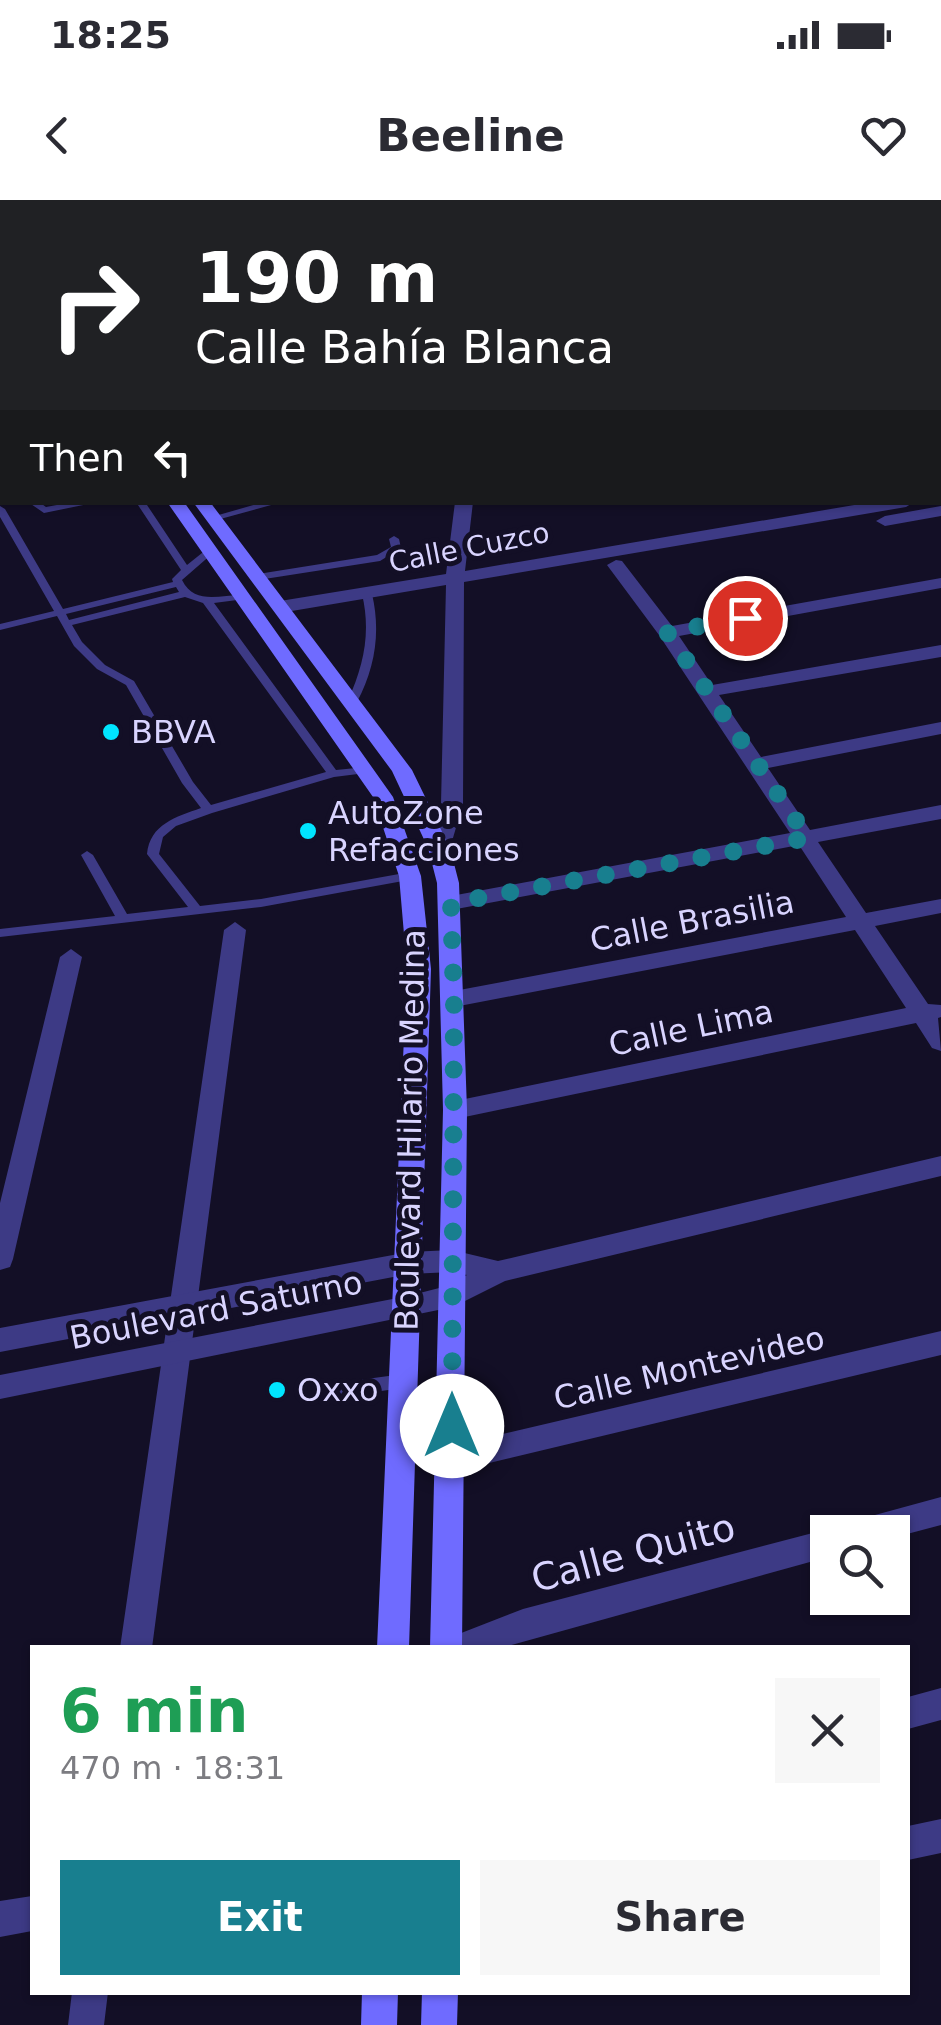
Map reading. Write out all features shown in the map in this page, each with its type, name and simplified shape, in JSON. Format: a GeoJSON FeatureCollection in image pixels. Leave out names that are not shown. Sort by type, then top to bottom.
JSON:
{"type":"FeatureCollection","features":[{"type":"Feature","properties":{"kind":"main road","name":"Boulevard Hilario Medina"},"geometry":{"type":"LineString","coordinates":[[177,505],[366,770],[394,823],[410,876],[419,968],[393,1645]]}},
{"type":"Feature","properties":{"kind":"main road","name":"Boulevard Hilario Medina"},"geometry":{"type":"LineString","coordinates":[[207,510],[402,770],[439,848],[451,903],[452,1459],[446,1645]]}},
{"type":"Feature","properties":{"kind":"main road"},"geometry":{"type":"LineString","coordinates":[[379,2025],[380,1995]]}},
{"type":"Feature","properties":{"kind":"main road"},"geometry":{"type":"LineString","coordinates":[[439,2025],[440,1995]]}},
{"type":"Feature","properties":{"kind":"street"},"geometry":{"type":"LineString","coordinates":[[439,848],[452,804],[455,584],[464,505]]}},
{"type":"Feature","properties":{"kind":"street","name":"Calle Cuzco"},"geometry":{"type":"LineString","coordinates":[[455,584],[890,505]]}},
{"type":"Feature","properties":{"kind":"street","name":"Calle Cuzco"},"geometry":{"type":"LineString","coordinates":[[280,607],[616,565],[936,507]]}},
{"type":"Feature","properties":{"kind":"street"},"geometry":{"type":"LineString","coordinates":[[616,565],[667,632],[861,922],[932,1012],[941,1042]]}},
{"type":"Feature","properties":{"kind":"street"},"geometry":{"type":"LineString","coordinates":[[667,632],[941,583]]}},
{"type":"Feature","properties":{"kind":"street"},"geometry":{"type":"LineString","coordinates":[[705,692],[941,651]]}},
{"type":"Feature","properties":{"kind":"street"},"geometry":{"type":"LineString","coordinates":[[755,764],[941,728]]}},
{"type":"Feature","properties":{"kind":"street"},"geometry":{"type":"LineString","coordinates":[[451,903],[941,812]]}},
{"type":"Feature","properties":{"kind":"street","name":"Calle Brasilia"},"geometry":{"type":"LineString","coordinates":[[454,999],[941,906]]}},
{"type":"Feature","properties":{"kind":"street"},"geometry":{"type":"LineString","coordinates":[[136,1645],[235,930]]}},
{"type":"Feature","properties":{"kind":"street"},"geometry":{"type":"LineString","coordinates":[[0,1259],[71,957]]}},
{"type":"Feature","properties":{"kind":"street","name":"Calle Lima"},"geometry":{"type":"LineString","coordinates":[[454,1110],[932,1012]]}},
{"type":"Feature","properties":{"kind":"street","name":"Boulevard Saturno"},"geometry":{"type":"LineString","coordinates":[[0,1387],[408,1308],[453,1296],[498,1272],[941,1166]]}},
{"type":"Feature","properties":{"kind":"street","name":"Boulevard Saturno"},"geometry":{"type":"LineString","coordinates":[[0,1340],[410,1263],[452,1261],[498,1272]]}},
{"type":"Feature","properties":{"kind":"street","name":"Calle Montevideo"},"geometry":{"type":"LineString","coordinates":[[452,1459],[941,1343]]}},
{"type":"Feature","properties":{"kind":"street"},"geometry":{"type":"LineString","coordinates":[[910,1520],[941,1512]]}},
{"type":"Feature","properties":{"kind":"street","name":"Calle Quito"},"geometry":{"type":"LineString","coordinates":[[470,1645],[523,1624],[810,1548]]}},
{"type":"Feature","properties":{"kind":"street"},"geometry":{"type":"LineString","coordinates":[[910,1712],[941,1704]]}},
{"type":"Feature","properties":{"kind":"street"},"geometry":{"type":"LineString","coordinates":[[910,1843],[941,1836]]}},
{"type":"Feature","properties":{"kind":"street"},"geometry":{"type":"LineString","coordinates":[[0,1919],[30,1914]]}},
{"type":"Feature","properties":{"kind":"street"},"geometry":{"type":"LineString","coordinates":[[86,2025],[90,1995]]}},
{"type":"Feature","properties":{"kind":"lane"},"geometry":{"type":"LineString","coordinates":[[36,505],[44,510],[75,505]]}},
{"type":"Feature","properties":{"kind":"lane"},"geometry":{"type":"LineString","coordinates":[[142,505],[185,570]]}},
{"type":"Feature","properties":{"kind":"lane"},"geometry":{"type":"LineString","coordinates":[[207,510],[247,506]]}},
{"type":"Feature","properties":{"kind":"lane"},"geometry":{"type":"LineString","coordinates":[[0,509],[89,657],[130,683],[208,810]]}},
{"type":"Feature","properties":{"kind":"lane"},"geometry":{"type":"LineString","coordinates":[[258,577],[380,558],[396,548],[394,540]]}},
{"type":"Feature","properties":{"kind":"lane"},"geometry":{"type":"LineString","coordinates":[[63,618],[177,584],[185,570],[210,551]]}},
{"type":"Feature","properties":{"kind":"lane"},"geometry":{"type":"LineString","coordinates":[[177,584],[185,594]]}},
{"type":"Feature","properties":{"kind":"lane"},"geometry":{"type":"LineString","coordinates":[[0,627],[185,594],[207,601],[242,597]]}},
{"type":"Feature","properties":{"kind":"lane"},"geometry":{"type":"LineString","coordinates":[[352,700],[366,674],[371,650],[373,626],[367,594]]}},
{"type":"Feature","properties":{"kind":"lane"},"geometry":{"type":"LineString","coordinates":[[207,601],[333,774]]}},
{"type":"Feature","properties":{"kind":"lane"},"geometry":{"type":"LineString","coordinates":[[196,910],[153,854],[152,846],[162,829],[208,810],[333,774],[366,770]]}},
{"type":"Feature","properties":{"kind":"lane"},"geometry":{"type":"LineString","coordinates":[[87,856],[123,918]]}},
{"type":"Feature","properties":{"kind":"lane"},"geometry":{"type":"LineString","coordinates":[[0,932],[261,902],[410,876]]}},
{"type":"Feature","properties":{"kind":"lane"},"geometry":{"type":"LineString","coordinates":[[337,1390],[404,1382]]}},
{"type":"Feature","properties":{"kind":"place","name":"BBVA"},"geometry":{"type":"Point","coordinates":[111,732]}},
{"type":"Feature","properties":{"kind":"place","name":"AutoZone Refacciones"},"geometry":{"type":"Point","coordinates":[308,831]}},
{"type":"Feature","properties":{"kind":"place","name":"Oxxo"},"geometry":{"type":"Point","coordinates":[277,1390]}},
{"type":"Feature","properties":{"kind":"route"},"geometry":{"type":"LineString","coordinates":[[452,1426],[451,903],[808,838],[667,632],[745,618]]}}]}
